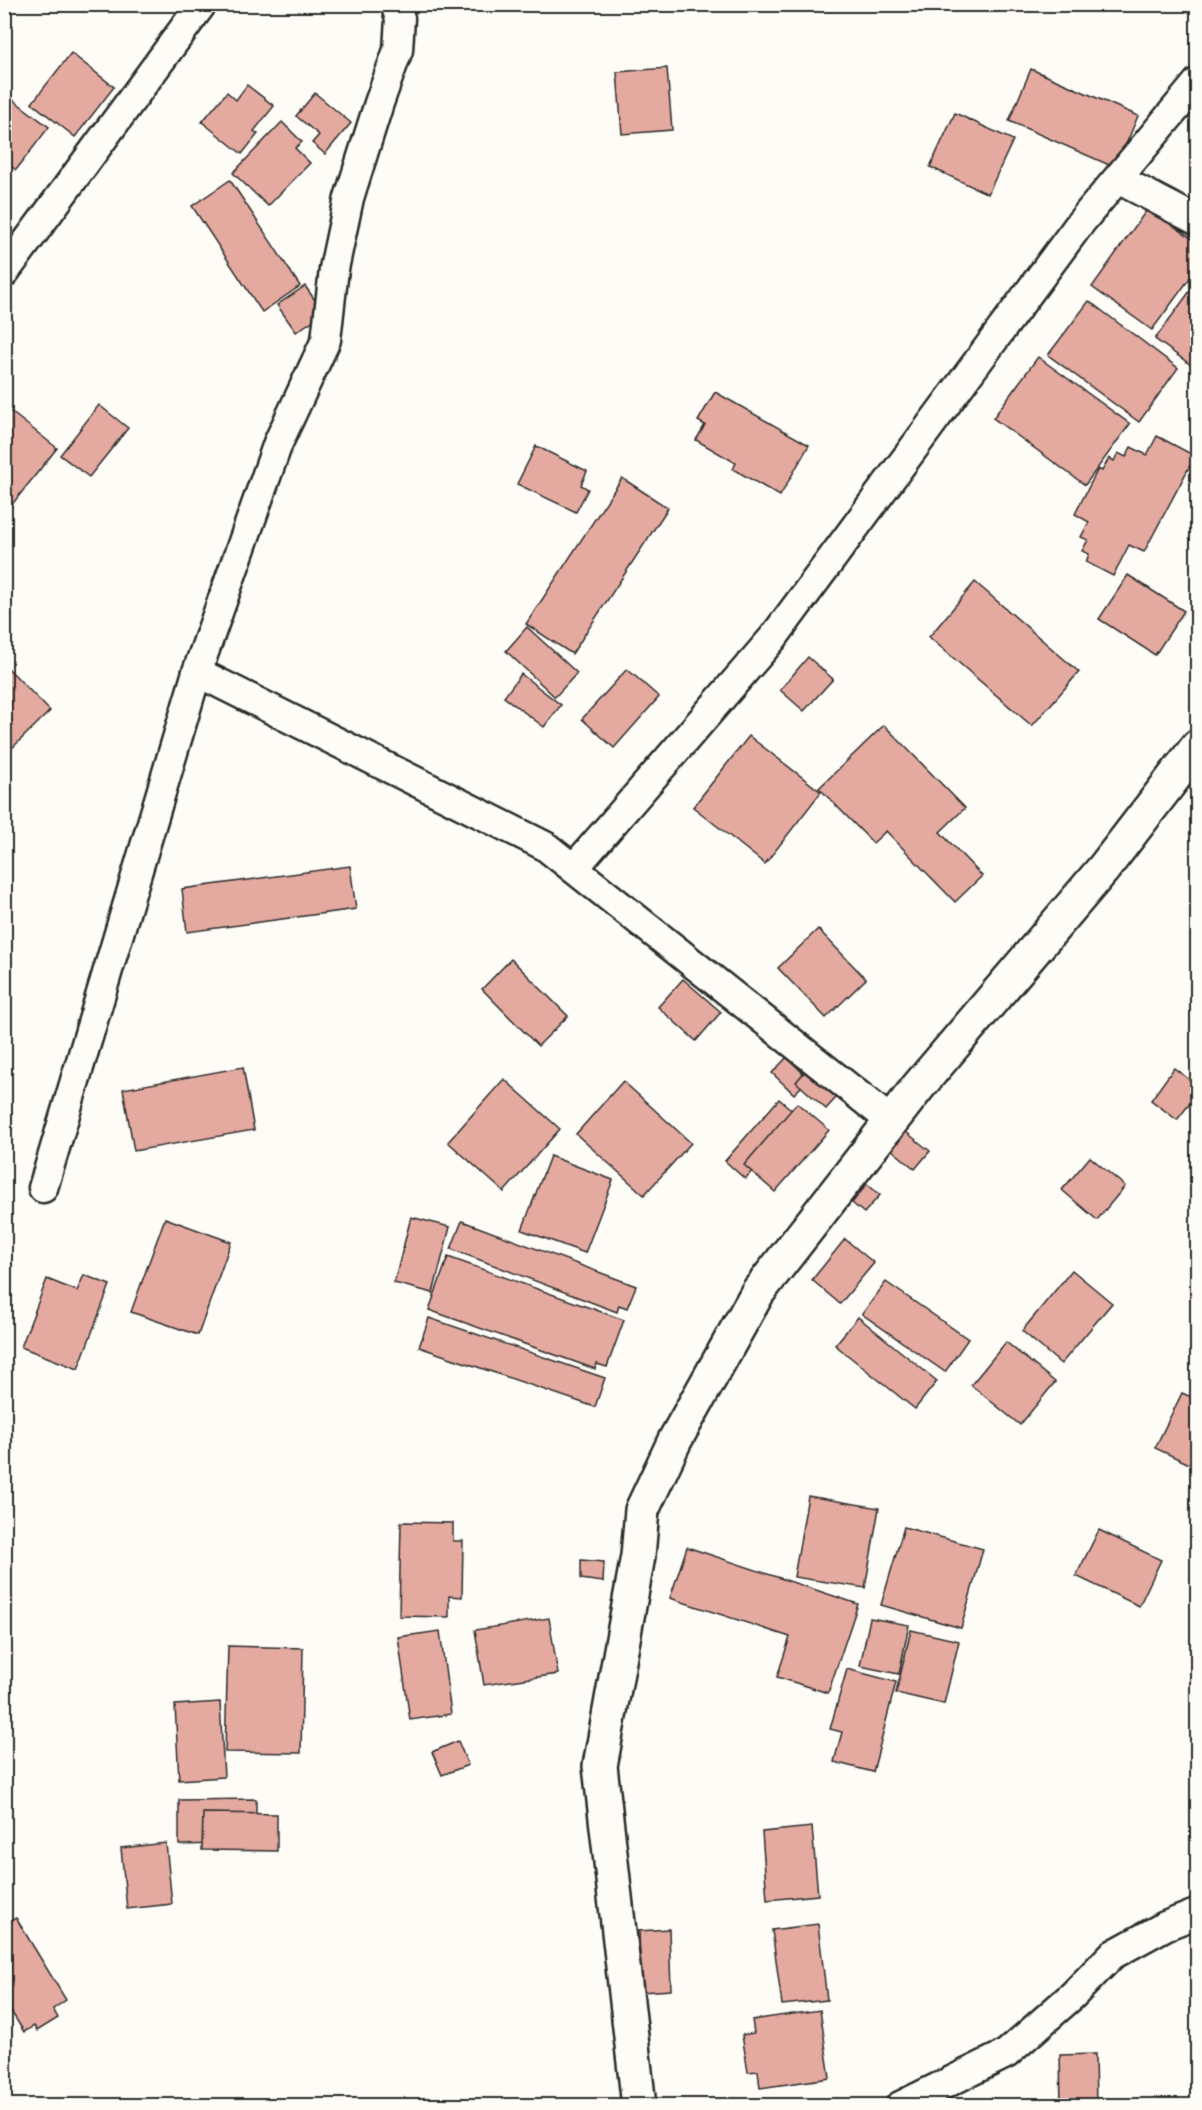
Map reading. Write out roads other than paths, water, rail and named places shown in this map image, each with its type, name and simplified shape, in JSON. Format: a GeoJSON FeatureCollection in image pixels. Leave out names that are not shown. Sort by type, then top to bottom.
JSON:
{"type":"FeatureCollection","features":[{"type":"Feature","properties":{"kind":"street"},"geometry":{"type":"LineString","coordinates":[[4,273],[202,4]]}},
{"type":"Feature","properties":{"kind":"street"},"geometry":{"type":"LineString","coordinates":[[43,1188],[197,672],[278,443],[326,340],[334,269],[349,198],[398,50],[400,18],[395,4]]}},
{"type":"Feature","properties":{"kind":"street"},"geometry":{"type":"LineString","coordinates":[[574,868],[772,638],[1081,222],[1197,82]]}},
{"type":"Feature","properties":{"kind":"street"},"geometry":{"type":"LineString","coordinates":[[1118,179],[1197,221]]}},
{"type":"Feature","properties":{"kind":"street"},"geometry":{"type":"LineString","coordinates":[[197,672],[545,846],[891,1121]]}},
{"type":"Feature","properties":{"kind":"street"},"geometry":{"type":"LineString","coordinates":[[639,2106],[600,1766],[638,1556],[642,1510],[675,1440],[758,1292],[891,1121],[1097,877],[1197,746]]}},
{"type":"Feature","properties":{"kind":"street"},"geometry":{"type":"LineString","coordinates":[[900,2106],[1006,2054],[1073,1995],[1112,1955],[1165,1926],[1197,1913]]}}]}
